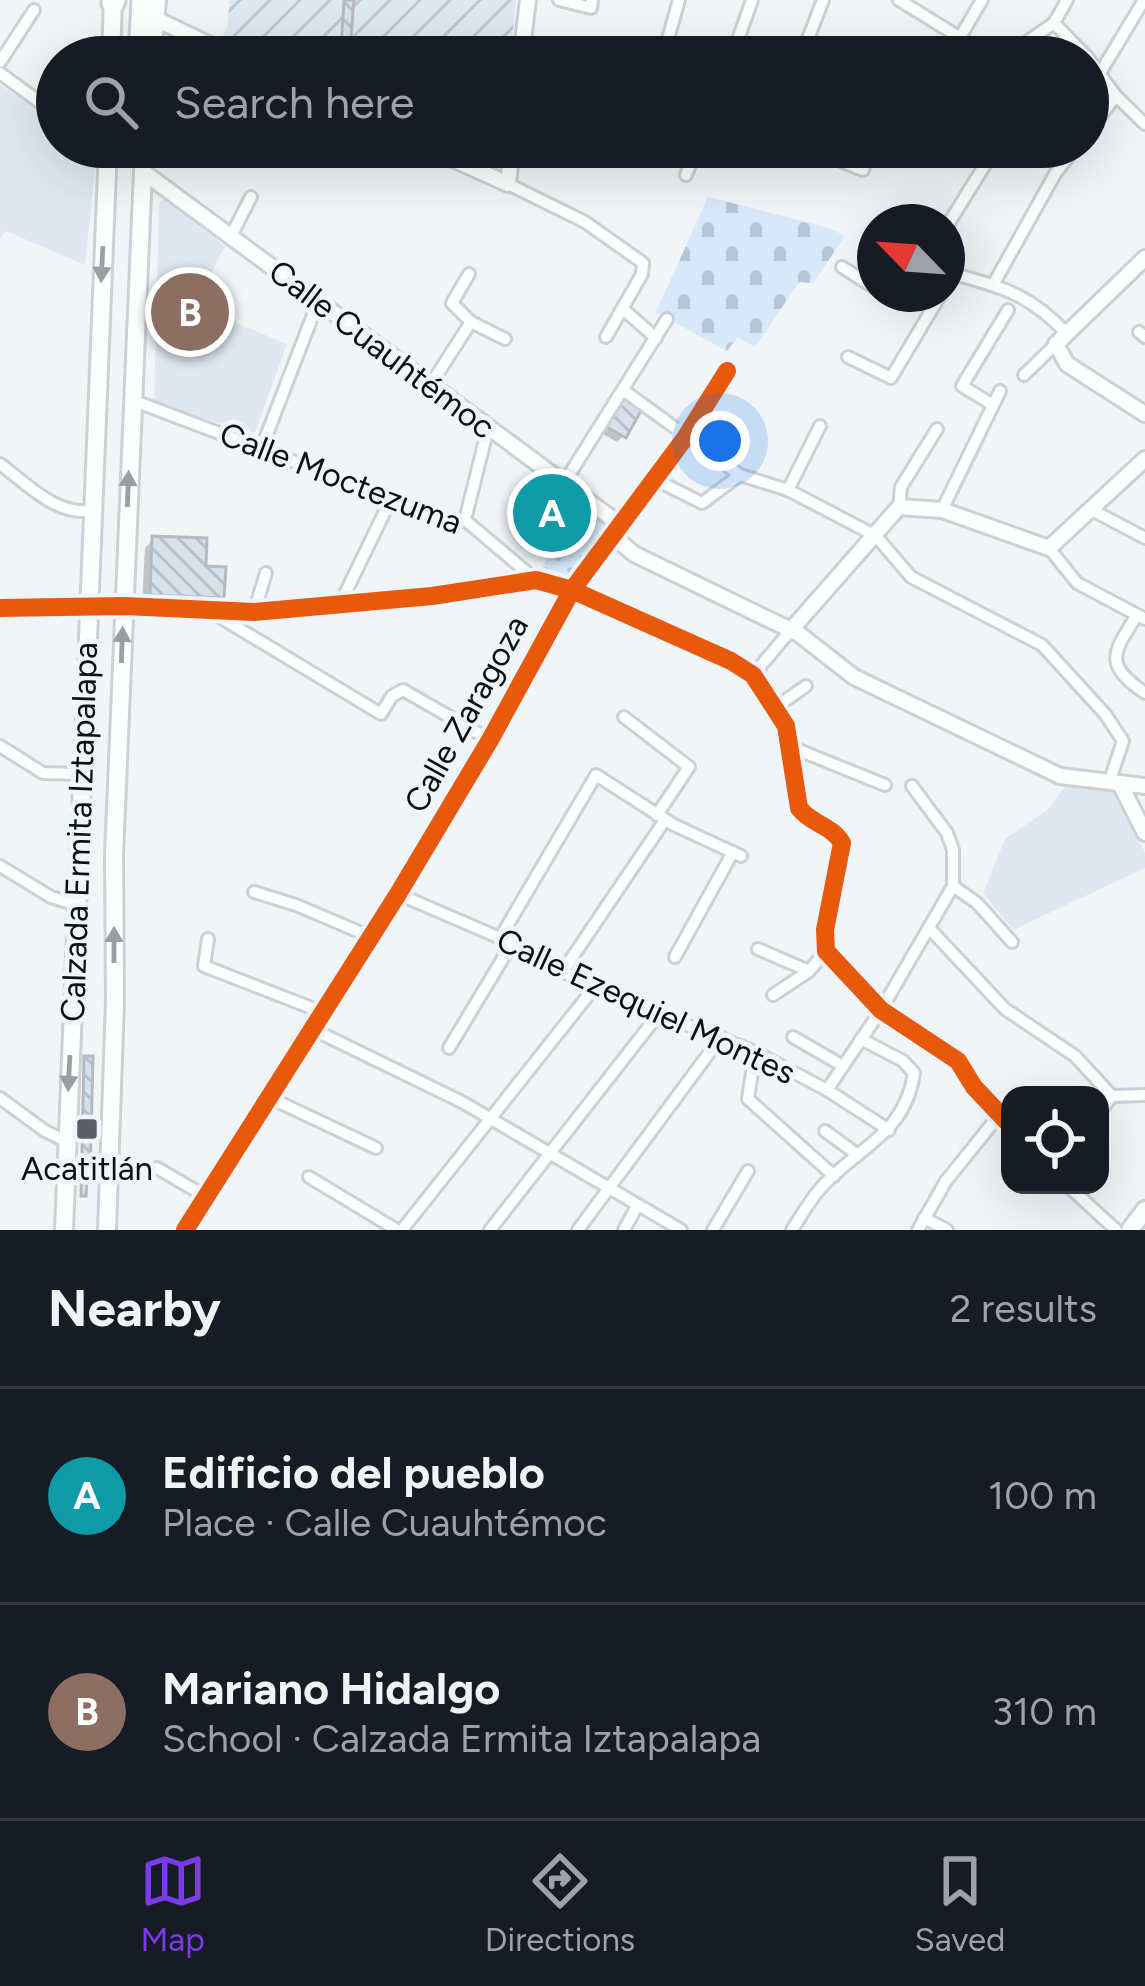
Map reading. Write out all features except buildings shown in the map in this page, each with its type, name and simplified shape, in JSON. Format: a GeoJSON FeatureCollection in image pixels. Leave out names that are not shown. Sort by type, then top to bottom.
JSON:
{"type":"FeatureCollection","features":[{"type":"Feature","properties":{"kind":"highway"},"geometry":{"type":"LineString","coordinates":[[145,36],[152,6]]}},
{"type":"Feature","properties":{"kind":"main road"},"geometry":{"type":"LineString","coordinates":[[111,36],[112,1]]}},
{"type":"Feature","properties":{"kind":"main road","name":"Calzada Ermita Iztapalapa"},"geometry":{"type":"LineString","coordinates":[[64,1230],[104,168]]}},
{"type":"Feature","properties":{"kind":"main road","name":"Calzada Ermita Iztapalapa"},"geometry":{"type":"LineString","coordinates":[[107,1230],[115,1001],[114,855],[142,168]]}},
{"type":"Feature","properties":{"kind":"main road"},"geometry":{"type":"LineString","coordinates":[[1130,1230],[1145,1210]]}},
{"type":"Feature","properties":{"kind":"street"},"geometry":{"type":"LineString","coordinates":[[524,36],[528,0]]}},
{"type":"Feature","properties":{"kind":"street"},"geometry":{"type":"LineString","coordinates":[[559,0],[591,8],[592,0]]}},
{"type":"Feature","properties":{"kind":"street"},"geometry":{"type":"LineString","coordinates":[[669,36],[680,0]]}},
{"type":"Feature","properties":{"kind":"street"},"geometry":{"type":"LineString","coordinates":[[739,36],[752,0]]}},
{"type":"Feature","properties":{"kind":"street"},"geometry":{"type":"LineString","coordinates":[[809,36],[823,0]]}},
{"type":"Feature","properties":{"kind":"street"},"geometry":{"type":"LineString","coordinates":[[899,0],[954,36]]}},
{"type":"Feature","properties":{"kind":"street"},"geometry":{"type":"LineString","coordinates":[[961,36],[982,0]]}},
{"type":"Feature","properties":{"kind":"street"},"geometry":{"type":"LineString","coordinates":[[1035,36],[1054,23],[1067,0]]}},
{"type":"Feature","properties":{"kind":"street"},"geometry":{"type":"LineString","coordinates":[[1109,58],[1144,0]]}},
{"type":"Feature","properties":{"kind":"street"},"geometry":{"type":"LineString","coordinates":[[152,6],[201,36]]}},
{"type":"Feature","properties":{"kind":"street"},"geometry":{"type":"LineString","coordinates":[[0,62],[34,10]]}},
{"type":"Feature","properties":{"kind":"street"},"geometry":{"type":"LineString","coordinates":[[1054,23],[1068,36]]}},
{"type":"Feature","properties":{"kind":"street"},"geometry":{"type":"LineString","coordinates":[[0,73],[36,100]]}},
{"type":"Feature","properties":{"kind":"street"},"geometry":{"type":"LineString","coordinates":[[1109,86],[1145,124]]}},
{"type":"Feature","properties":{"kind":"street"},"geometry":{"type":"LineString","coordinates":[[1109,105],[1116,96]]}},
{"type":"Feature","properties":{"kind":"street"},"geometry":{"type":"LineString","coordinates":[[473,168],[585,222],[643,263],[642,274],[606,338]]}},
{"type":"Feature","properties":{"kind":"street"},"geometry":{"type":"LineString","coordinates":[[508,184],[510,168]]}},
{"type":"Feature","properties":{"kind":"street"},"geometry":{"type":"LineString","coordinates":[[686,175],[689,168]]}},
{"type":"Feature","properties":{"kind":"street"},"geometry":{"type":"LineString","coordinates":[[961,204],[983,168]]}},
{"type":"Feature","properties":{"kind":"street"},"geometry":{"type":"LineString","coordinates":[[993,285],[1060,168]]}},
{"type":"Feature","properties":{"kind":"street","name":"Calle Cuauhtémoc"},"geometry":{"type":"LineString","coordinates":[[142,172],[564,483],[617,531],[634,554],[791,630],[854,677],[1060,776],[1145,786]]}},
{"type":"Feature","properties":{"kind":"street"},"geometry":{"type":"LineString","coordinates":[[231,236],[251,197]]}},
{"type":"Feature","properties":{"kind":"street"},"geometry":{"type":"LineString","coordinates":[[1024,375],[1145,258]]}},
{"type":"Feature","properties":{"kind":"street"},"geometry":{"type":"LineString","coordinates":[[842,267],[857,277]]}},
{"type":"Feature","properties":{"kind":"street"},"geometry":{"type":"LineString","coordinates":[[470,274],[452,303],[471,322],[505,339]]}},
{"type":"Feature","properties":{"kind":"street"},"geometry":{"type":"LineString","coordinates":[[965,279],[1038,304],[1062,339],[1067,364],[1145,414]]}},
{"type":"Feature","properties":{"kind":"street"},"geometry":{"type":"LineString","coordinates":[[262,447],[318,302]]}},
{"type":"Feature","properties":{"kind":"street"},"geometry":{"type":"LineString","coordinates":[[623,310],[656,338]]}},
{"type":"Feature","properties":{"kind":"street"},"geometry":{"type":"LineString","coordinates":[[993,405],[962,386],[1008,310]]}},
{"type":"Feature","properties":{"kind":"street"},"geometry":{"type":"LineString","coordinates":[[848,357],[891,378],[930,312]]}},
{"type":"Feature","properties":{"kind":"street"},"geometry":{"type":"LineString","coordinates":[[564,483],[667,319]]}},
{"type":"Feature","properties":{"kind":"street"},"geometry":{"type":"LineString","coordinates":[[431,385],[471,322]]}},
{"type":"Feature","properties":{"kind":"street","name":"Calle Zaragoza"},"geometry":{"type":"LineString","coordinates":[[185,1230],[398,894],[572,590],[686,438],[727,371]]}},
{"type":"Feature","properties":{"kind":"street"},"geometry":{"type":"LineString","coordinates":[[623,390],[740,475],[788,490],[877,536],[911,577],[1042,645],[1105,714],[1123,741],[1114,783],[1145,833]]}},
{"type":"Feature","properties":{"kind":"street"},"geometry":{"type":"LineString","coordinates":[[942,509],[1000,391]]}},
{"type":"Feature","properties":{"kind":"street","name":"Calle Moctezuma"},"geometry":{"type":"LineString","coordinates":[[131,400],[456,524],[465,520],[536,580]]}},
{"type":"Feature","properties":{"kind":"street"},"geometry":{"type":"LineString","coordinates":[[788,490],[820,426]]}},
{"type":"Feature","properties":{"kind":"street"},"geometry":{"type":"LineString","coordinates":[[465,520],[488,428]]}},
{"type":"Feature","properties":{"kind":"street"},"geometry":{"type":"LineString","coordinates":[[753,675],[899,507],[901,488],[937,429]]}},
{"type":"Feature","properties":{"kind":"street"},"geometry":{"type":"LineString","coordinates":[[1049,548],[1145,460]]}},
{"type":"Feature","properties":{"kind":"street"},"geometry":{"type":"LineString","coordinates":[[0,464],[53,503],[91,511]]}},
{"type":"Feature","properties":{"kind":"street"},"geometry":{"type":"LineString","coordinates":[[656,480],[702,503],[740,475]]}},
{"type":"Feature","properties":{"kind":"street"},"geometry":{"type":"LineString","coordinates":[[340,604],[391,499]]}},
{"type":"Feature","properties":{"kind":"street"},"geometry":{"type":"LineString","coordinates":[[899,507],[942,509],[1049,548],[1077,583],[1141,617],[1116,649],[1114,661],[1120,674],[1145,693]]}},
{"type":"Feature","properties":{"kind":"street"},"geometry":{"type":"LineString","coordinates":[[1090,509],[1145,538]]}},
{"type":"Feature","properties":{"kind":"street"},"geometry":{"type":"LineString","coordinates":[[254,612],[266,573]]}},
{"type":"Feature","properties":{"kind":"street"},"geometry":{"type":"LineString","coordinates":[[0,608],[124,606],[254,612],[536,580],[572,590],[753,675],[776,707],[791,747],[799,808],[805,817],[837,834],[842,843],[825,930],[826,951],[881,1010],[958,1061],[974,1087],[1000,1114],[946,1181],[921,1224],[947,1230]]}},
{"type":"Feature","properties":{"kind":"street"},"geometry":{"type":"LineString","coordinates":[[210,611],[381,714],[392,696],[403,690],[490,740]]}},
{"type":"Feature","properties":{"kind":"street"},"geometry":{"type":"LineString","coordinates":[[776,707],[806,686]]}},
{"type":"Feature","properties":{"kind":"street"},"geometry":{"type":"LineString","coordinates":[[563,971],[689,767],[624,717]]}},
{"type":"Feature","properties":{"kind":"street"},"geometry":{"type":"LineString","coordinates":[[0,746],[43,772],[81,774]]}},
{"type":"Feature","properties":{"kind":"street"},"geometry":{"type":"LineString","coordinates":[[791,747],[885,785]]}},
{"type":"Feature","properties":{"kind":"street"},"geometry":{"type":"LineString","coordinates":[[449,1048],[596,775],[661,817],[737,854],[675,957]]}},
{"type":"Feature","properties":{"kind":"street"},"geometry":{"type":"LineString","coordinates":[[826,1090],[881,1010],[952,886],[953,850],[947,832],[912,786]]}},
{"type":"Feature","properties":{"kind":"street"},"geometry":{"type":"LineString","coordinates":[[0,866],[51,897],[77,905]]}},
{"type":"Feature","properties":{"kind":"street"},"geometry":{"type":"LineString","coordinates":[[952,886],[977,903],[1012,942]]}},
{"type":"Feature","properties":{"kind":"street"},"geometry":{"type":"LineString","coordinates":[[254,892],[296,904],[369,936]]}},
{"type":"Feature","properties":{"kind":"street","name":"Calle Ezequiel Montes"},"geometry":{"type":"LineString","coordinates":[[398,894],[505,941],[594,988],[755,1052],[889,1130]]}},
{"type":"Feature","properties":{"kind":"street"},"geometry":{"type":"LineString","coordinates":[[929,928],[1005,1009],[1075,1056],[1112,1096],[1145,1095]]}},
{"type":"Feature","properties":{"kind":"street"},"geometry":{"type":"LineString","coordinates":[[208,939],[204,966],[322,1012]]}},
{"type":"Feature","properties":{"kind":"street"},"geometry":{"type":"LineString","coordinates":[[758,949],[808,971]]}},
{"type":"Feature","properties":{"kind":"street"},"geometry":{"type":"LineString","coordinates":[[773,995],[808,971],[826,951]]}},
{"type":"Feature","properties":{"kind":"street"},"geometry":{"type":"LineString","coordinates":[[309,1177],[400,1230],[594,988]]}},
{"type":"Feature","properties":{"kind":"street"},"geometry":{"type":"LineString","coordinates":[[490,1230],[658,1015]]}},
{"type":"Feature","properties":{"kind":"street"},"geometry":{"type":"LineString","coordinates":[[312,1029],[491,1119],[681,1230]]}},
{"type":"Feature","properties":{"kind":"street"},"geometry":{"type":"LineString","coordinates":[[578,1230],[721,1037]]}},
{"type":"Feature","properties":{"kind":"street"},"geometry":{"type":"LineString","coordinates":[[794,1037],[843,1066]]}},
{"type":"Feature","properties":{"kind":"street"},"geometry":{"type":"LineString","coordinates":[[792,1230],[833,1176],[889,1130],[904,1111],[914,1073],[903,1061],[861,1039]]}},
{"type":"Feature","properties":{"kind":"street"},"geometry":{"type":"LineString","coordinates":[[755,1052],[748,1099],[833,1176]]}},
{"type":"Feature","properties":{"kind":"street"},"geometry":{"type":"LineString","coordinates":[[268,1096],[376,1148]]}},
{"type":"Feature","properties":{"kind":"street"},"geometry":{"type":"LineString","coordinates":[[1109,1100],[1112,1096]]}},
{"type":"Feature","properties":{"kind":"street"},"geometry":{"type":"LineString","coordinates":[[0,1098],[66,1141]]}},
{"type":"Feature","properties":{"kind":"street"},"geometry":{"type":"LineString","coordinates":[[825,1130],[858,1154]]}},
{"type":"Feature","properties":{"kind":"street"},"geometry":{"type":"LineString","coordinates":[[158,1168],[205,1196]]}},
{"type":"Feature","properties":{"kind":"street"},"geometry":{"type":"LineString","coordinates":[[713,1230],[748,1172]]}},
{"type":"Feature","properties":{"kind":"street"},"geometry":{"type":"LineString","coordinates":[[1077,1194],[1116,1230]]}},
{"type":"Feature","properties":{"kind":"street"},"geometry":{"type":"LineString","coordinates":[[624,1230],[638,1206]]}},
{"type":"Feature","properties":{"kind":"shaded area"},"geometry":{"type":"Polygon","coordinates":[[[229,0],[516,0],[512,36],[222,36],[229,0]]]}},
{"type":"Feature","properties":{"kind":"shaded area"},"geometry":{"type":"Polygon","coordinates":[[[0,85],[36,108],[36,168],[95,168],[85,265],[6,231],[0,239],[0,85]]]}},
{"type":"Feature","properties":{"kind":"shaded area"},"geometry":{"type":"Polygon","coordinates":[[[164,199],[225,246],[201,293],[239,324],[287,344],[255,433],[154,404],[159,203],[164,199]]]}},
{"type":"Feature","properties":{"kind":"shaded area"},"geometry":{"type":"Polygon","coordinates":[[[1066,785],[1115,789],[1145,853],[1145,868],[1013,930],[983,893],[1005,839],[1047,810],[1066,785]]]}},
{"type":"Feature","properties":{"kind":"green space"},"geometry":{"type":"Polygon","coordinates":[[[708,197],[845,236],[813,283],[799,282],[755,347],[738,337],[727,351],[656,312],[708,197]]]}},
{"type":"Feature","properties":{"kind":"green space"},"geometry":{"type":"Polygon","coordinates":[[[561,487],[607,519],[574,577],[542,567],[563,534],[541,522],[561,487]]]}},
{"type":"Feature","properties":{"kind":"cycle path"},"geometry":{"type":"LineString","coordinates":[[185,1230],[398,894],[572,590],[685,438],[727,371]]}},
{"type":"Feature","properties":{"kind":"cycle path"},"geometry":{"type":"LineString","coordinates":[[0,608],[124,606],[254,612],[432,596],[536,580],[572,590],[731,661],[753,675],[786,726],[799,808],[842,843],[825,930],[826,951],[881,1010],[958,1061],[1001,1116]]}},
{"type":"Feature","properties":{"kind":"place","name":"Mariano Hidalgo"},"geometry":{"type":"Point","coordinates":[190,312]}},
{"type":"Feature","properties":{"kind":"place","name":"Edificio del pueblo"},"geometry":{"type":"Point","coordinates":[552,513]}},
{"type":"Feature","properties":{"kind":"place","name":"Acatitlán"},"geometry":{"type":"Point","coordinates":[87,1129]}}]}
